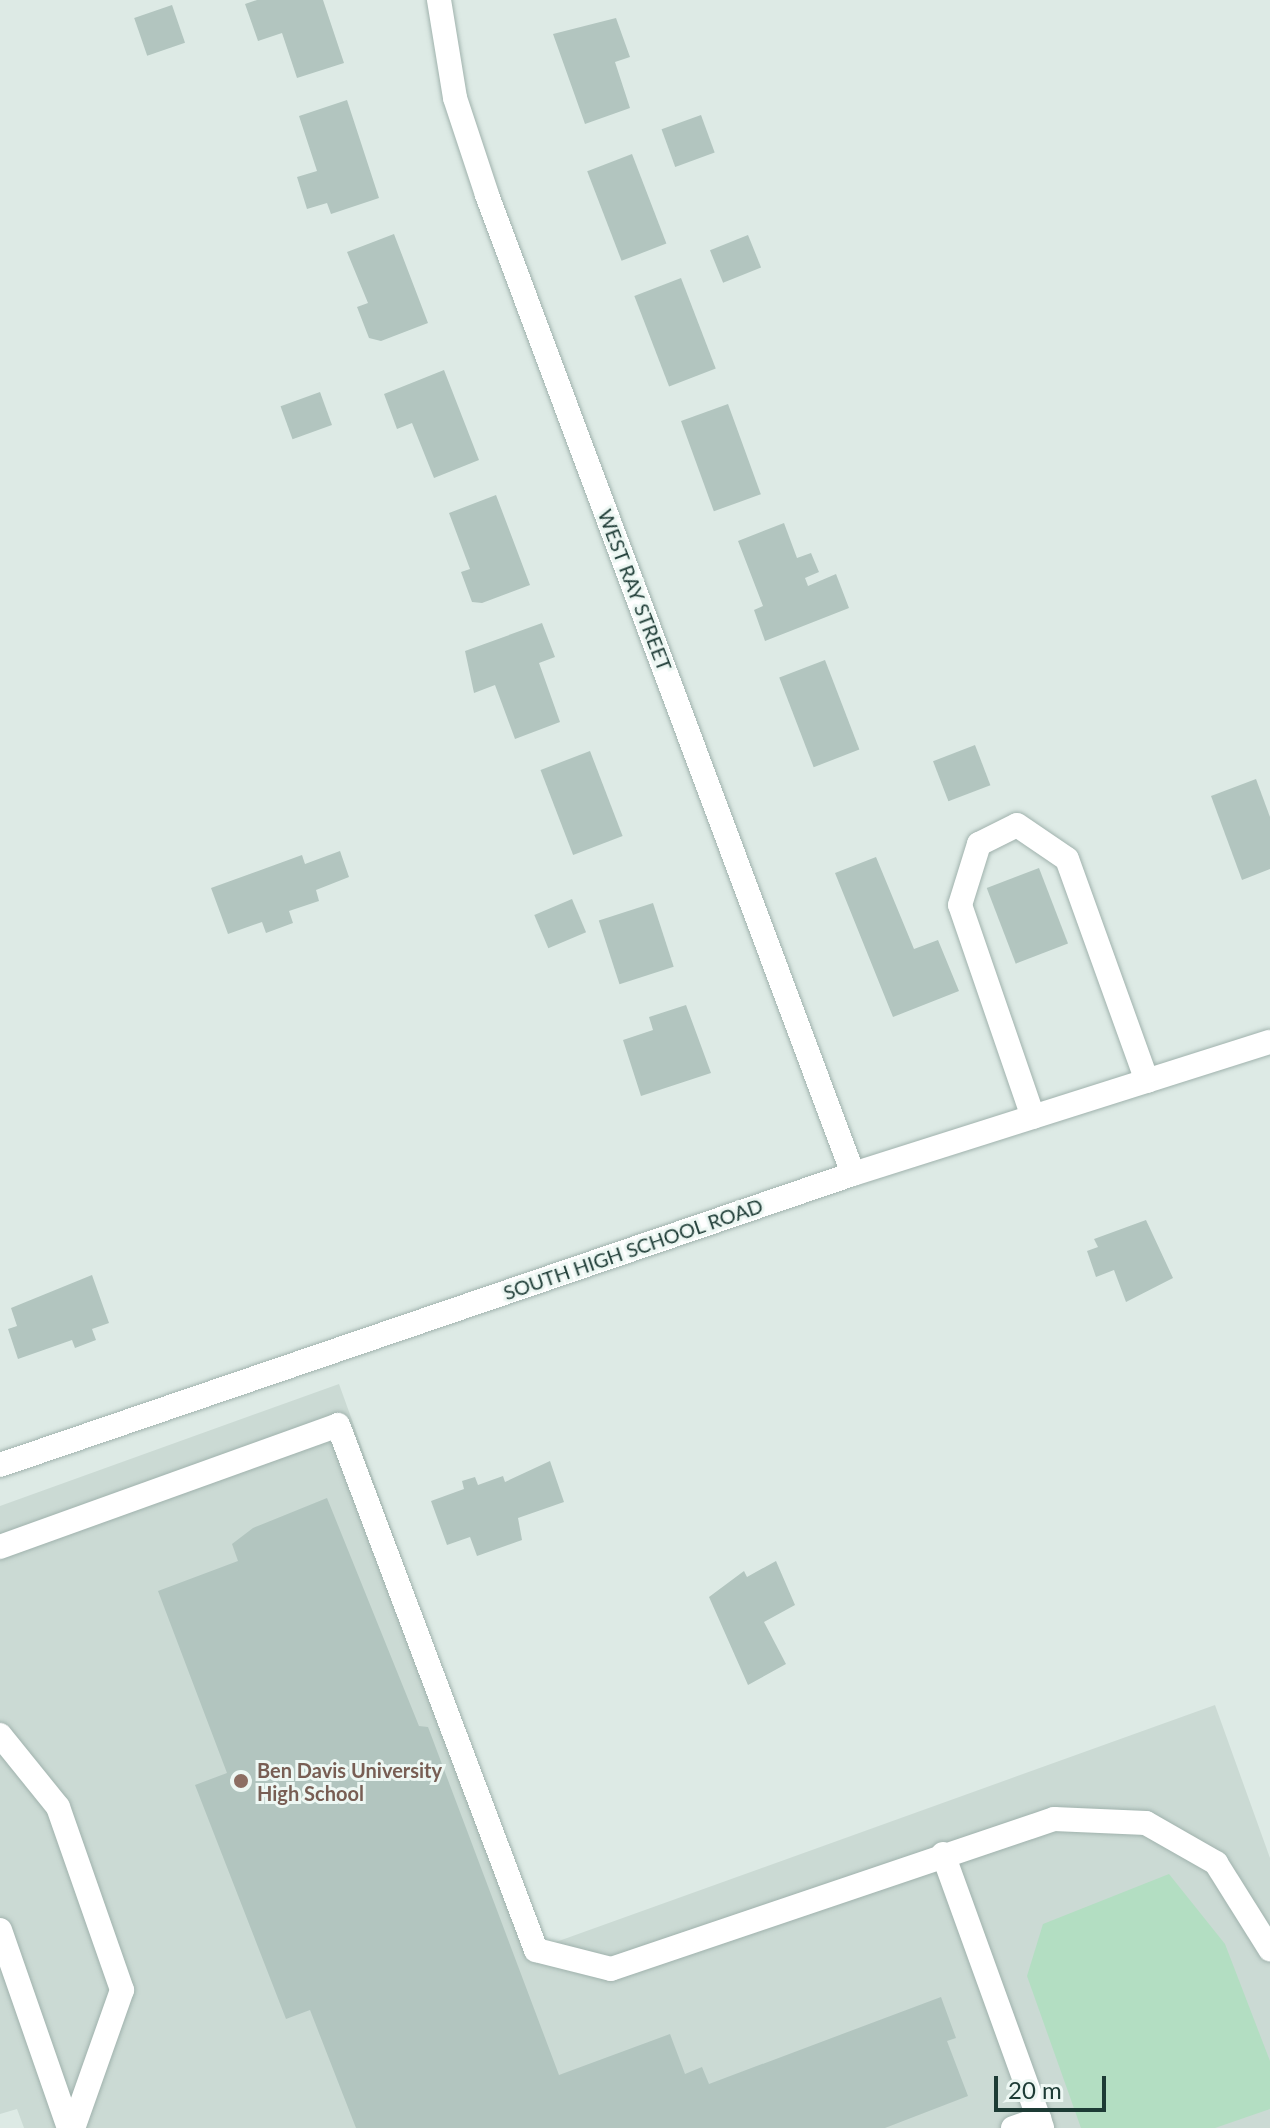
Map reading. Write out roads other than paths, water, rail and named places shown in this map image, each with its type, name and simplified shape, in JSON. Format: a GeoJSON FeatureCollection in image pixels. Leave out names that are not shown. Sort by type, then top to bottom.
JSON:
{"type":"FeatureCollection","features":[{"type":"Feature","properties":{"kind":"street","name":"WEST RAY STREET"},"geometry":{"type":"LineString","coordinates":[[439,0],[455,98],[487,195],[853,1174]]}},
{"type":"Feature","properties":{"kind":"street"},"geometry":{"type":"LineString","coordinates":[[1033,1117],[960,905],[979,844],[1017,825],[1067,859],[1147,1081]]}},
{"type":"Feature","properties":{"kind":"street","name":"SOUTH HIGH SCHOOL ROAD"},"geometry":{"type":"LineString","coordinates":[[0,1465],[853,1174],[1270,1042]]}},
{"type":"Feature","properties":{"kind":"street"},"geometry":{"type":"LineString","coordinates":[[0,1547],[338,1425],[536,1950],[611,1969],[943,1854],[1054,1819],[1146,1823],[1216,1863],[1270,1949]]}},
{"type":"Feature","properties":{"kind":"street"},"geometry":{"type":"LineString","coordinates":[[0,1735],[58,1807],[122,1990],[71,2128]]}},
{"type":"Feature","properties":{"kind":"street"},"geometry":{"type":"LineString","coordinates":[[943,1854],[1040,2124],[1013,2128]]}},
{"type":"Feature","properties":{"kind":"street"},"geometry":{"type":"LineString","coordinates":[[0,1930],[71,2128]]}},
{"type":"Feature","properties":{"kind":"place","name":"Ben Davis University High School"},"geometry":{"type":"Point","coordinates":[241,1781]}}]}
